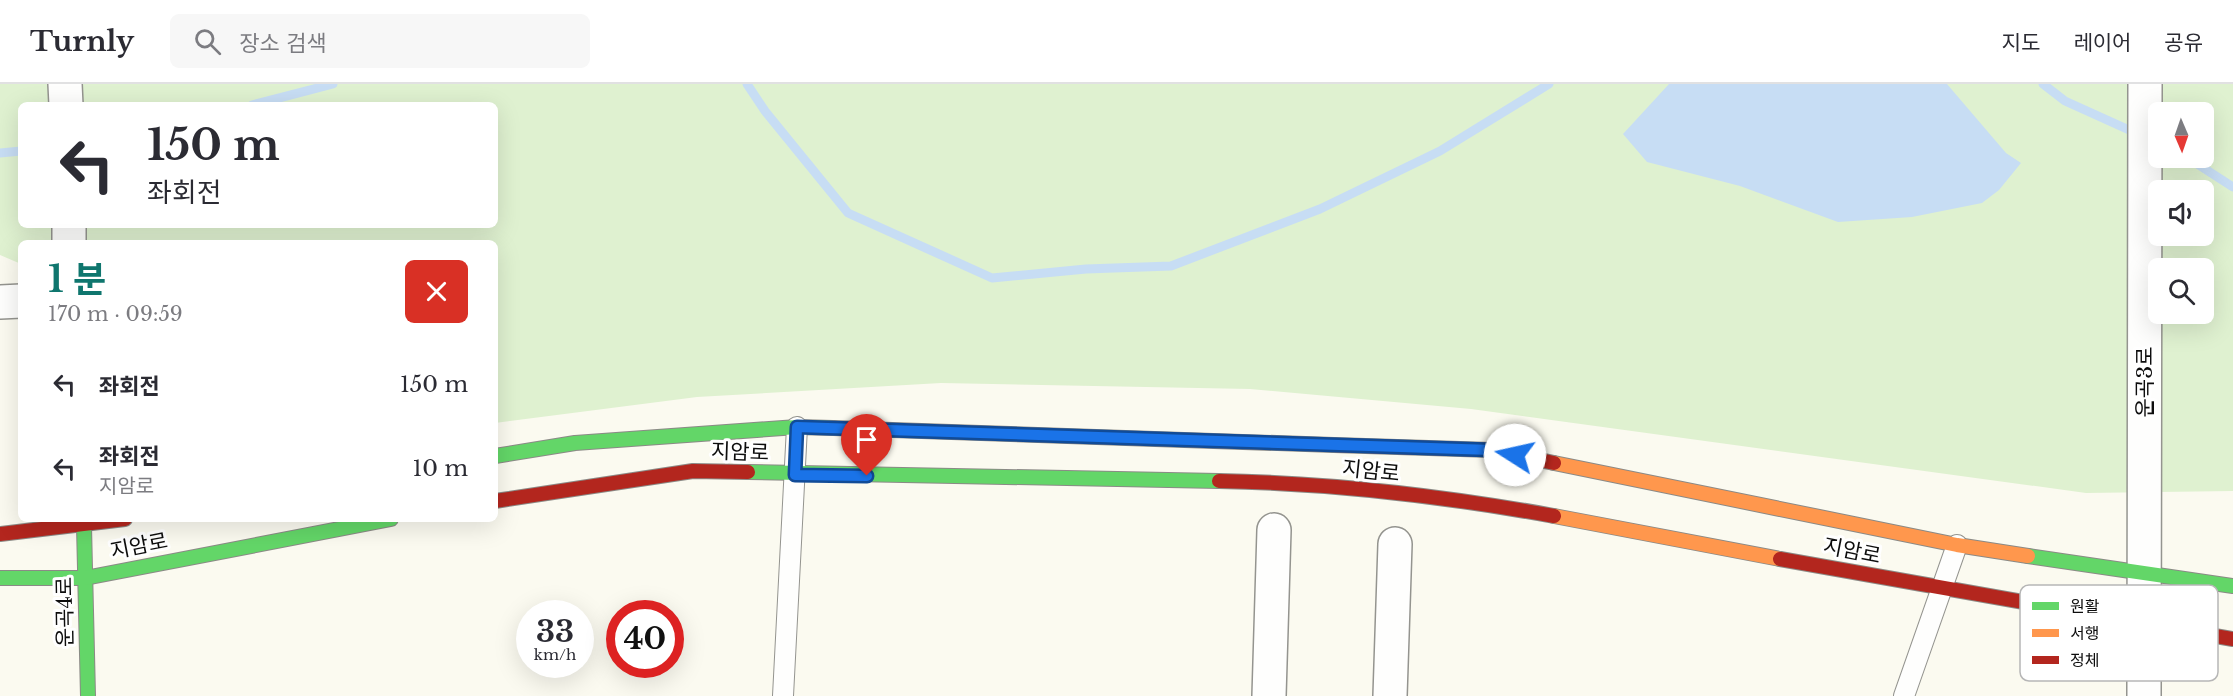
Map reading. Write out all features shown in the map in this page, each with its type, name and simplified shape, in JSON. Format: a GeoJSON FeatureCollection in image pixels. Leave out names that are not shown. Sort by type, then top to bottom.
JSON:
{"type":"FeatureCollection","features":[{"type":"Feature","properties":{"kind":"street"},"geometry":{"type":"LineString","coordinates":[[65,84],[66,102]]}},
{"type":"Feature","properties":{"kind":"street","name":"운곡3로"},"geometry":{"type":"LineString","coordinates":[[2145,84],[2146,585]]}},
{"type":"Feature","properties":{"kind":"street"},"geometry":{"type":"LineString","coordinates":[[0,302],[18,301]]}},
{"type":"Feature","properties":{"kind":"street","name":"지암로"},"geometry":{"type":"LineString","coordinates":[[498,456],[575,443],[797,427],[1492,450],[1957,545],[2233,586]]}},
{"type":"Feature","properties":{"kind":"street","name":"지암로"},"geometry":{"type":"LineString","coordinates":[[498,501],[693,471],[795,475],[1275,482],[1476,502],[2020,603]]}},
{"type":"Feature","properties":{"kind":"street","name":"지암로"},"geometry":{"type":"LineString","coordinates":[[0,578],[85,578],[375,522]]}},
{"type":"Feature","properties":{"kind":"street","name":"지암로"},"geometry":{"type":"LineString","coordinates":[[0,534],[84,523]]}},
{"type":"Feature","properties":{"kind":"street","name":"운곡4로"},"geometry":{"type":"LineString","coordinates":[[84,523],[88,696]]}},
{"type":"Feature","properties":{"kind":"street"},"geometry":{"type":"LineString","coordinates":[[1269,696],[1274,530]]}},
{"type":"Feature","properties":{"kind":"street"},"geometry":{"type":"LineString","coordinates":[[1390,696],[1395,544]]}},
{"type":"Feature","properties":{"kind":"street","name":"지암로"},"geometry":{"type":"LineString","coordinates":[[2218,636],[2233,639]]}},
{"type":"Feature","properties":{"kind":"street","name":"운곡3로"},"geometry":{"type":"LineString","coordinates":[[2144,681],[2144,696]]}},
{"type":"Feature","properties":{"kind":"lane"},"geometry":{"type":"LineString","coordinates":[[783,696],[797,427]]}},
{"type":"Feature","properties":{"kind":"lane"},"geometry":{"type":"LineString","coordinates":[[1904,696],[1957,545]]}},
{"type":"Feature","properties":{"kind":"green space"},"geometry":{"type":"Polygon","coordinates":[[[0,84],[2233,84],[2233,491],[2086,493],[1471,409],[1250,389],[941,383],[697,397],[498,423],[498,240],[18,240],[18,263],[0,255],[0,84]]]}},
{"type":"Feature","properties":{"kind":"water"},"geometry":{"type":"Polygon","coordinates":[[[1669,84],[1947,84],[2006,153],[2021,163],[1999,190],[1982,203],[1912,217],[1838,222],[1740,186],[1647,162],[1623,134],[1669,84]]]}},
{"type":"Feature","properties":{"kind":"waterway"},"geometry":{"type":"LineString","coordinates":[[264,102],[333,84]]}},
{"type":"Feature","properties":{"kind":"waterway"},"geometry":{"type":"LineString","coordinates":[[747,84],[765,111],[848,213],[992,278],[1086,269],[1171,266],[1320,209],[1440,151],[1549,84]]}},
{"type":"Feature","properties":{"kind":"waterway"},"geometry":{"type":"LineString","coordinates":[[2043,84],[2065,101],[2138,134]]}},
{"type":"Feature","properties":{"kind":"waterway"},"geometry":{"type":"LineString","coordinates":[[0,153],[18,151]]}},
{"type":"Feature","properties":{"kind":"waterway"},"geometry":{"type":"LineString","coordinates":[[2204,168],[2233,187]]}},
{"type":"Feature","properties":{"kind":"traffic: fast"},"geometry":{"type":"LineString","coordinates":[[498,456],[575,443],[797,427],[833,428]]}},
{"type":"Feature","properties":{"kind":"traffic: fast"},"geometry":{"type":"LineString","coordinates":[[748,472],[1219,481]]}},
{"type":"Feature","properties":{"kind":"traffic: fast"},"geometry":{"type":"LineString","coordinates":[[0,578],[85,578],[375,522]]}},
{"type":"Feature","properties":{"kind":"traffic: fast"},"geometry":{"type":"LineString","coordinates":[[84,526],[88,696]]}},
{"type":"Feature","properties":{"kind":"traffic: fast"},"geometry":{"type":"LineString","coordinates":[[2028,556],[2233,586]]}},
{"type":"Feature","properties":{"kind":"traffic: slow"},"geometry":{"type":"LineString","coordinates":[[833,428],[1334,445]]}},
{"type":"Feature","properties":{"kind":"traffic: slow"},"geometry":{"type":"LineString","coordinates":[[1554,463],[1957,545],[2028,556]]}},
{"type":"Feature","properties":{"kind":"traffic: slow"},"geometry":{"type":"LineString","coordinates":[[1554,516],[1780,559]]}},
{"type":"Feature","properties":{"kind":"traffic: jam"},"geometry":{"type":"LineString","coordinates":[[1334,445],[1492,450],[1554,463]]}},
{"type":"Feature","properties":{"kind":"traffic: jam"},"geometry":{"type":"LineString","coordinates":[[498,501],[693,471],[748,472]]}},
{"type":"Feature","properties":{"kind":"traffic: jam"},"geometry":{"type":"LineString","coordinates":[[1219,481],[1303,484],[1387,492],[1471,502],[1554,516]]}},
{"type":"Feature","properties":{"kind":"traffic: jam"},"geometry":{"type":"LineString","coordinates":[[0,534],[100,522]]}},
{"type":"Feature","properties":{"kind":"traffic: jam"},"geometry":{"type":"LineString","coordinates":[[1780,559],[2020,601]]}},
{"type":"Feature","properties":{"kind":"traffic: jam"},"geometry":{"type":"LineString","coordinates":[[2218,636],[2233,639]]}},
{"type":"Feature","properties":{"kind":"route"},"geometry":{"type":"LineString","coordinates":[[867,476],[795,475],[797,427],[1492,450],[1515,455]]}}]}
